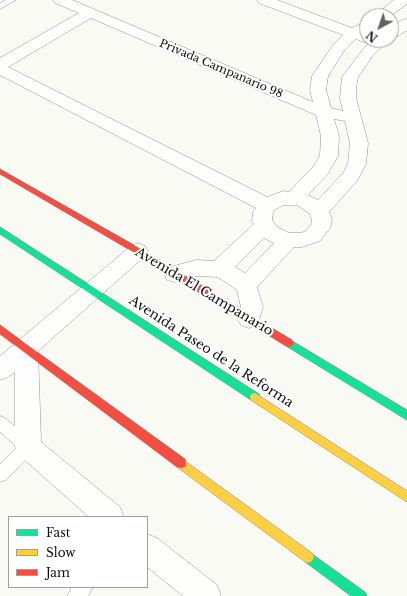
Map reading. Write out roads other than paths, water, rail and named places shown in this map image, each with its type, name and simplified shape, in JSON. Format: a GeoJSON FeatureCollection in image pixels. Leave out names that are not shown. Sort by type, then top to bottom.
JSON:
{"type":"FeatureCollection","features":[{"type":"Feature","properties":{"kind":"street","name":"Privada Campanario 98"},"geometry":{"type":"LineString","coordinates":[[60,0],[323,112],[354,118]]}},
{"type":"Feature","properties":{"kind":"street"},"geometry":{"type":"LineString","coordinates":[[264,0],[359,31]]}},
{"type":"Feature","properties":{"kind":"street"},"geometry":{"type":"LineString","coordinates":[[392,8],[403,0]]}},
{"type":"Feature","properties":{"kind":"street"},"geometry":{"type":"LineString","coordinates":[[0,65],[90,13]]}},
{"type":"Feature","properties":{"kind":"street"},"geometry":{"type":"LineString","coordinates":[[294,198],[320,171],[329,156],[330,136],[318,90],[320,76],[338,48],[359,41]]}},
{"type":"Feature","properties":{"kind":"street"},"geometry":{"type":"LineString","coordinates":[[319,211],[350,177],[357,164],[359,143],[348,98],[348,87],[350,77],[370,48]]}},
{"type":"Feature","properties":{"kind":"street"},"geometry":{"type":"LineString","coordinates":[[0,69],[267,205]]}},
{"type":"Feature","properties":{"kind":"street","name":"Avenida El Campanario"},"geometry":{"type":"LineString","coordinates":[[0,171],[138,251],[407,415]]}},
{"type":"Feature","properties":{"kind":"street"},"geometry":{"type":"LineString","coordinates":[[294,198],[308,202],[319,211],[322,220],[320,228],[313,236],[302,240],[289,240],[274,235],[264,226],[262,216],[267,205],[279,199],[294,198]]}},
{"type":"Feature","properties":{"kind":"street"},"geometry":{"type":"LineString","coordinates":[[219,269],[264,226]]}},
{"type":"Feature","properties":{"kind":"street","name":"Avenida Paseo de la Reforma"},"geometry":{"type":"LineString","coordinates":[[0,230],[407,497]]}},
{"type":"Feature","properties":{"kind":"street"},"geometry":{"type":"LineString","coordinates":[[246,285],[289,240]]}},
{"type":"Feature","properties":{"kind":"street"},"geometry":{"type":"LineString","coordinates":[[0,370],[138,251]]}},
{"type":"Feature","properties":{"kind":"street"},"geometry":{"type":"LineString","coordinates":[[175,274],[196,268],[219,269],[234,275],[246,285],[252,307],[250,319]]}},
{"type":"Feature","properties":{"kind":"street"},"geometry":{"type":"LineString","coordinates":[[0,329],[361,596]]}},
{"type":"Feature","properties":{"kind":"street"},"geometry":{"type":"LineString","coordinates":[[26,347],[28,447],[109,516]]}},
{"type":"Feature","properties":{"kind":"street"},"geometry":{"type":"LineString","coordinates":[[148,549],[206,596]]}},
{"type":"Feature","properties":{"kind":"lane"},"geometry":{"type":"LineString","coordinates":[[0,6],[12,0]]}},
{"type":"Feature","properties":{"kind":"lane"},"geometry":{"type":"LineString","coordinates":[[0,423],[28,447],[0,475]]}},
{"type":"Feature","properties":{"kind":"lane"},"geometry":{"type":"LineString","coordinates":[[76,596],[83,588]]}}]}
